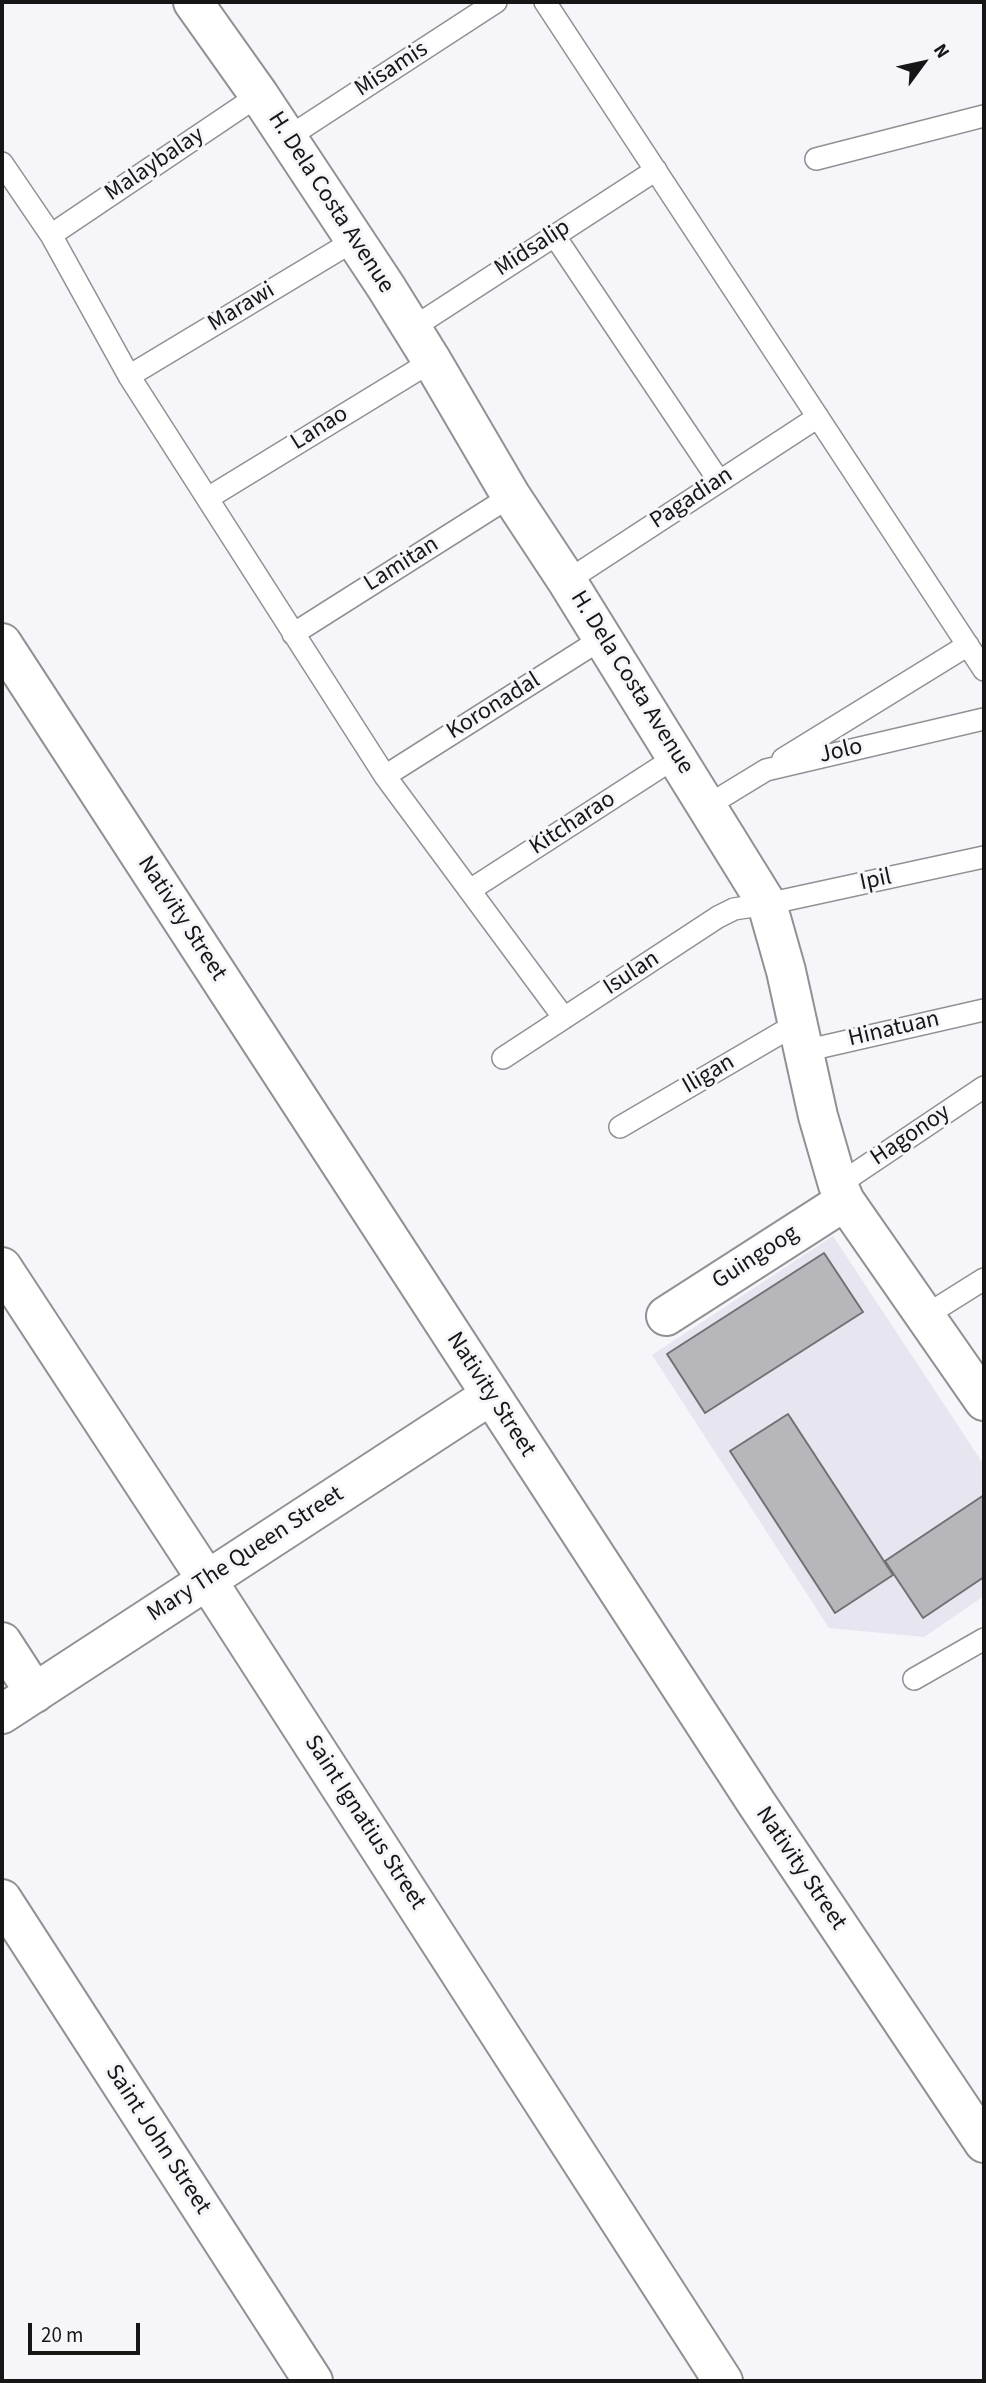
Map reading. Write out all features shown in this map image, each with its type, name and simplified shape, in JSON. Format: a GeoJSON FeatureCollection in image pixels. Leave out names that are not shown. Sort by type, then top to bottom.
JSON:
{"type":"FeatureCollection","features":[{"type":"Feature","properties":{"kind":"street","name":"H. Dela Costa Avenue"},"geometry":{"type":"LineString","coordinates":[[200,4],[432,361],[511,496],[603,638],[767,904],[786,971],[818,1116],[841,1193],[984,1401]]}},
{"type":"Feature","properties":{"kind":"street","name":"Nativity Street"},"geometry":{"type":"LineString","coordinates":[[2,643],[757,1804],[984,2143]]}},
{"type":"Feature","properties":{"kind":"street","name":"Guingoog"},"geometry":{"type":"LineString","coordinates":[[666,1316],[841,1193]]}},
{"type":"Feature","properties":{"kind":"street","name":"Saint Ignatius Street"},"geometry":{"type":"LineString","coordinates":[[2,1267],[723,2381]]}},
{"type":"Feature","properties":{"kind":"street","name":"Mary The Queen Street"},"geometry":{"type":"LineString","coordinates":[[2,1714],[491,1395]]}},
{"type":"Feature","properties":{"kind":"street"},"geometry":{"type":"LineString","coordinates":[[2,1642],[35,1693]]}},
{"type":"Feature","properties":{"kind":"street","name":"Saint John Street"},"geometry":{"type":"LineString","coordinates":[[2,1899],[313,2381]]}},
{"type":"Feature","properties":{"kind":"lane","name":"Misamis"},"geometry":{"type":"LineString","coordinates":[[288,138],[496,2]]}},
{"type":"Feature","properties":{"kind":"lane"},"geometry":{"type":"LineString","coordinates":[[545,2],[984,670]]}},
{"type":"Feature","properties":{"kind":"lane","name":"Malaybalay"},"geometry":{"type":"LineString","coordinates":[[51,236],[259,95]]}},
{"type":"Feature","properties":{"kind":"lane"},"geometry":{"type":"LineString","coordinates":[[816,159],[984,116]]}},
{"type":"Feature","properties":{"kind":"lane"},"geometry":{"type":"LineString","coordinates":[[2,163],[51,236],[129,376],[385,776],[564,1018]]}},
{"type":"Feature","properties":{"kind":"lane","name":"Midsalip"},"geometry":{"type":"LineString","coordinates":[[411,329],[656,170]]}},
{"type":"Feature","properties":{"kind":"lane"},"geometry":{"type":"LineString","coordinates":[[554,235],[719,481]]}},
{"type":"Feature","properties":{"kind":"lane","name":"Marawi"},"geometry":{"type":"LineString","coordinates":[[129,376],[355,240]]}},
{"type":"Feature","properties":{"kind":"lane","name":"Lanao"},"geometry":{"type":"LineString","coordinates":[[208,498],[432,361]]}},
{"type":"Feature","properties":{"kind":"lane","name":"Pagadian"},"geometry":{"type":"LineString","coordinates":[[567,581],[818,416]]}},
{"type":"Feature","properties":{"kind":"lane","name":"Lamitan"},"geometry":{"type":"LineString","coordinates":[[293,634],[511,496]]}},
{"type":"Feature","properties":{"kind":"lane","name":"Koronadal"},"geometry":{"type":"LineString","coordinates":[[385,776],[603,638]]}},
{"type":"Feature","properties":{"kind":"lane"},"geometry":{"type":"LineString","coordinates":[[766,770],[968,645]]}},
{"type":"Feature","properties":{"kind":"lane","name":"Jolo"},"geometry":{"type":"LineString","coordinates":[[707,806],[766,770],[984,719]]}},
{"type":"Feature","properties":{"kind":"lane","name":"Kitcharao"},"geometry":{"type":"LineString","coordinates":[[470,890],[676,757]]}},
{"type":"Feature","properties":{"kind":"lane","name":"Ipil"},"geometry":{"type":"LineString","coordinates":[[767,904],[984,857]]}},
{"type":"Feature","properties":{"kind":"lane","name":"Isulan"},"geometry":{"type":"LineString","coordinates":[[503,1058],[718,917],[734,909],[767,904]]}},
{"type":"Feature","properties":{"kind":"lane","name":"Hinatuan"},"geometry":{"type":"LineString","coordinates":[[801,1037],[984,1010]]}},
{"type":"Feature","properties":{"kind":"lane","name":"Iligan"},"geometry":{"type":"LineString","coordinates":[[620,1127],[801,1037]]}},
{"type":"Feature","properties":{"kind":"lane","name":"Hagonoy"},"geometry":{"type":"LineString","coordinates":[[841,1193],[984,1087]]}},
{"type":"Feature","properties":{"kind":"lane"},"geometry":{"type":"LineString","coordinates":[[925,1316],[984,1279]]}},
{"type":"Feature","properties":{"kind":"lane"},"geometry":{"type":"LineString","coordinates":[[915,1679],[984,1639]]}},
{"type":"Feature","properties":{"kind":"shaded area"},"geometry":{"type":"Polygon","coordinates":[[[833,1236],[984,1465],[984,1596],[924,1637],[829,1628],[652,1355],[833,1236]]]}},
{"type":"Feature","properties":{"kind":"building"},"geometry":{"type":"Polygon","coordinates":[[[824,1253],[863,1312],[705,1413],[667,1354],[824,1253]]]}},
{"type":"Feature","properties":{"kind":"building"},"geometry":{"type":"Polygon","coordinates":[[[788,1414],[893,1575],[835,1613],[730,1451],[788,1414]]]}},
{"type":"Feature","properties":{"kind":"building"},"geometry":{"type":"Polygon","coordinates":[[[984,1495],[984,1577],[923,1618],[885,1561],[984,1495]]]}}]}
